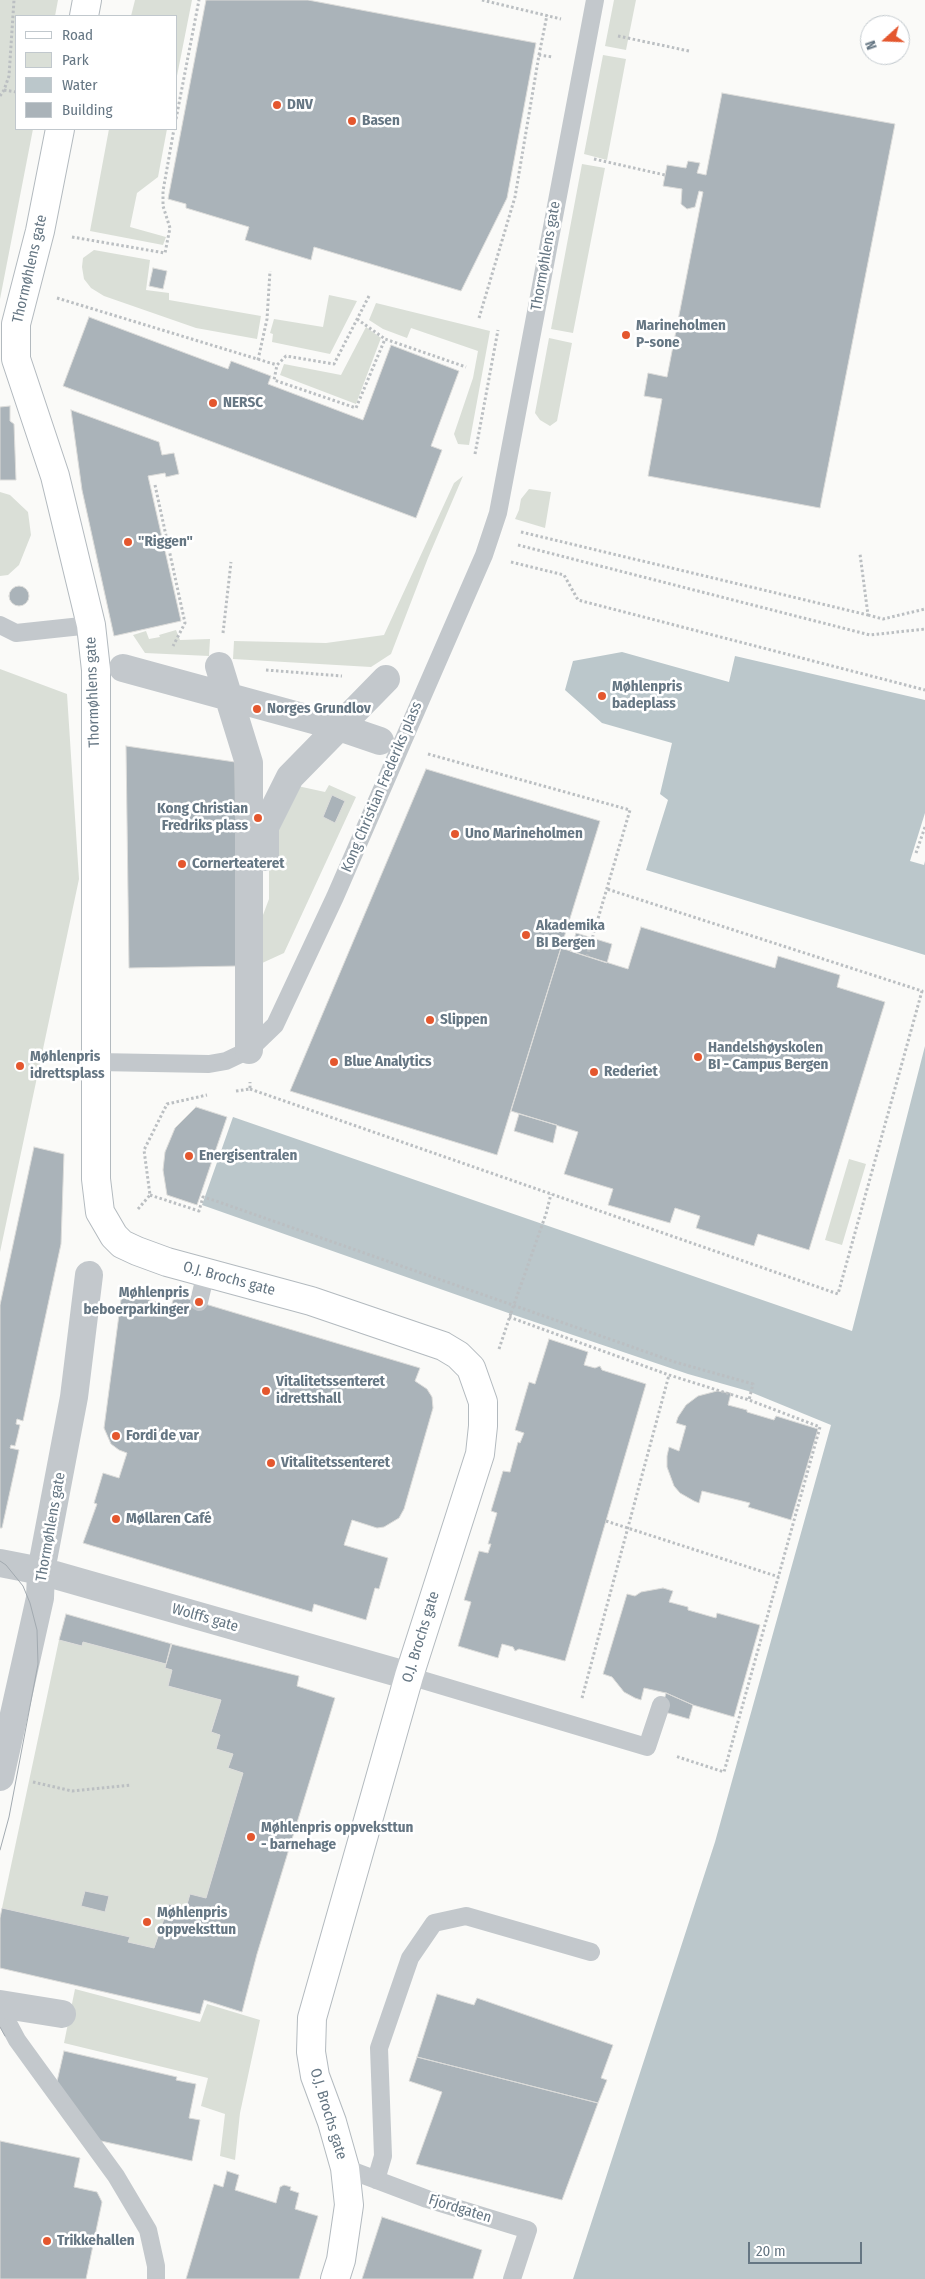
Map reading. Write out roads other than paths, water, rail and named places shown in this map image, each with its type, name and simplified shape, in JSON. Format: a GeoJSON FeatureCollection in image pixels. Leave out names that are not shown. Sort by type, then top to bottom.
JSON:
{"type":"FeatureCollection","features":[{"type":"Feature","properties":{"kind":"main road"},"geometry":{"type":"LineString","coordinates":[[84,15],[87,0]]}},
{"type":"Feature","properties":{"kind":"main road","name":"Thormøhlens gate"},"geometry":{"type":"LineString","coordinates":[[60,130],[40,231],[16,324],[16,360],[56,476],[91,625],[96,670],[96,1179],[100,1212],[114,1236]]}},
{"type":"Feature","properties":{"kind":"main road","name":"O.J. Brochs gate"},"geometry":{"type":"LineString","coordinates":[[114,1236],[122,1244],[137,1251],[311,1301],[443,1346],[458,1355],[471,1368],[483,1402],[480,1454],[409,1676],[312,2018],[311,2052],[314,2076],[332,2122],[345,2168],[349,2205],[341,2260],[335,2279]]}},
{"type":"Feature","properties":{"kind":"street"},"geometry":{"type":"LineString","coordinates":[[219,666],[249,763],[249,1050]]}},
{"type":"Feature","properties":{"kind":"street","name":"Kong Christian Frederiks plass"},"geometry":{"type":"LineString","coordinates":[[123,668],[339,727],[389,744]]}},
{"type":"Feature","properties":{"kind":"street"},"geometry":{"type":"LineString","coordinates":[[249,922],[264,897],[265,827],[290,777],[386,679]]}},
{"type":"Feature","properties":{"kind":"street","name":"Thormøhlens gate"},"geometry":{"type":"LineString","coordinates":[[0,1777],[39,1605],[42,1571],[74,1397],[89,1275]]}},
{"type":"Feature","properties":{"kind":"street","name":"Wolffs gate"},"geometry":{"type":"LineString","coordinates":[[0,1563],[42,1571],[409,1676]]}},
{"type":"Feature","properties":{"kind":"street"},"geometry":{"type":"LineString","coordinates":[[0,2004],[62,2014]]}},
{"type":"Feature","properties":{"kind":"lane","name":"Thormøhlens gate"},"geometry":{"type":"LineString","coordinates":[[498,513],[595,0]]}},
{"type":"Feature","properties":{"kind":"lane","name":"Kong Christian Frederiks plass"},"geometry":{"type":"LineString","coordinates":[[97,1062],[209,1064],[226,1061],[249,1050],[275,1025],[335,897],[389,744],[484,555],[498,513]]}},
{"type":"Feature","properties":{"kind":"lane"},"geometry":{"type":"LineString","coordinates":[[0,625],[16,633],[91,625]]}},
{"type":"Feature","properties":{"kind":"lane"},"geometry":{"type":"LineString","coordinates":[[199,1302],[206,1272]]}},
{"type":"Feature","properties":{"kind":"lane"},"geometry":{"type":"LineString","coordinates":[[409,1676],[647,1747],[662,1705]]}},
{"type":"Feature","properties":{"kind":"lane"},"geometry":{"type":"LineString","coordinates":[[376,2180],[383,2156],[379,2048],[410,1958],[434,1923],[466,1916],[591,1952]]}},
{"type":"Feature","properties":{"kind":"lane"},"geometry":{"type":"LineString","coordinates":[[0,2008],[17,2040],[116,2176],[148,2230],[156,2266],[156,2279]]}},
{"type":"Feature","properties":{"kind":"lane","name":"Fjordgaten"},"geometry":{"type":"LineString","coordinates":[[345,2168],[427,2199],[528,2230],[512,2279]]}},
{"type":"Feature","properties":{"kind":"water"},"geometry":{"type":"Polygon","coordinates":[[[622,652],[729,682],[735,656],[925,700],[925,955],[646,870],[668,800],[660,794],[672,743],[602,723],[565,690],[573,661],[622,652]]]}},
{"type":"Feature","properties":{"kind":"water"},"geometry":{"type":"Polygon","coordinates":[[[925,1046],[925,2279],[573,2279],[715,1842],[831,1425],[748,1391],[688,1374],[514,1315],[202,1205],[233,1117],[852,1331],[925,1046]]]}},
{"type":"Feature","properties":{"kind":"tram line"},"geometry":{"type":"LineString","coordinates":[[0,1561],[6,1565],[23,1586],[30,1603],[37,1630],[38,1664],[9,1817],[0,1850]]}},
{"type":"Feature","properties":{"kind":"tram line"},"geometry":{"type":"LineString","coordinates":[[0,2027],[5,2036]]}},
{"type":"Feature","properties":{"kind":"place","name":"DNV"},"geometry":{"type":"Point","coordinates":[277,105]}},
{"type":"Feature","properties":{"kind":"place","name":"Basen"},"geometry":{"type":"Point","coordinates":[352,121]}},
{"type":"Feature","properties":{"kind":"place","name":"Marineholmen P-sone"},"geometry":{"type":"Point","coordinates":[626,335]}},
{"type":"Feature","properties":{"kind":"place","name":"NERSC"},"geometry":{"type":"Point","coordinates":[213,403]}},
{"type":"Feature","properties":{"kind":"place","name":"\"Riggen\""},"geometry":{"type":"Point","coordinates":[128,542]}},
{"type":"Feature","properties":{"kind":"place","name":"Møhlenpris badeplass"},"geometry":{"type":"Point","coordinates":[602,696]}},
{"type":"Feature","properties":{"kind":"place","name":"Norges Grundlov"},"geometry":{"type":"Point","coordinates":[257,709]}},
{"type":"Feature","properties":{"kind":"place","name":"Kong Christian Fredriks plass"},"geometry":{"type":"Point","coordinates":[258,818]}},
{"type":"Feature","properties":{"kind":"place","name":"Uno Marineholmen"},"geometry":{"type":"Point","coordinates":[455,834]}},
{"type":"Feature","properties":{"kind":"place","name":"Cornerteateret"},"geometry":{"type":"Point","coordinates":[182,864]}},
{"type":"Feature","properties":{"kind":"place","name":"Akademika BI Bergen"},"geometry":{"type":"Point","coordinates":[526,935]}},
{"type":"Feature","properties":{"kind":"place","name":"Slippen"},"geometry":{"type":"Point","coordinates":[430,1020]}},
{"type":"Feature","properties":{"kind":"place","name":"Handelshøyskolen BI - Campus Bergen"},"geometry":{"type":"Point","coordinates":[698,1057]}},
{"type":"Feature","properties":{"kind":"place","name":"Blue Analytics"},"geometry":{"type":"Point","coordinates":[334,1062]}},
{"type":"Feature","properties":{"kind":"place","name":"Møhlenpris idrettsplass"},"geometry":{"type":"Point","coordinates":[20,1066]}},
{"type":"Feature","properties":{"kind":"place","name":"Rederiet"},"geometry":{"type":"Point","coordinates":[594,1072]}},
{"type":"Feature","properties":{"kind":"place","name":"Energisentralen"},"geometry":{"type":"Point","coordinates":[189,1156]}},
{"type":"Feature","properties":{"kind":"place","name":"Møhlenpris beboerparkinger"},"geometry":{"type":"Point","coordinates":[199,1302]}},
{"type":"Feature","properties":{"kind":"place","name":"Vitalitetssenteret idrettshall"},"geometry":{"type":"Point","coordinates":[266,1391]}},
{"type":"Feature","properties":{"kind":"place","name":"Fordi de var"},"geometry":{"type":"Point","coordinates":[116,1436]}},
{"type":"Feature","properties":{"kind":"place","name":"Vitalitetssenteret"},"geometry":{"type":"Point","coordinates":[271,1463]}},
{"type":"Feature","properties":{"kind":"place","name":"Møllaren Café"},"geometry":{"type":"Point","coordinates":[116,1519]}},
{"type":"Feature","properties":{"kind":"place","name":"Møhlenpris oppveksttun - barnehage"},"geometry":{"type":"Point","coordinates":[251,1837]}},
{"type":"Feature","properties":{"kind":"place","name":"Møhlenpris oppveksttun"},"geometry":{"type":"Point","coordinates":[147,1922]}},
{"type":"Feature","properties":{"kind":"place","name":"Trikkehallen"},"geometry":{"type":"Point","coordinates":[47,2241]}}]}
